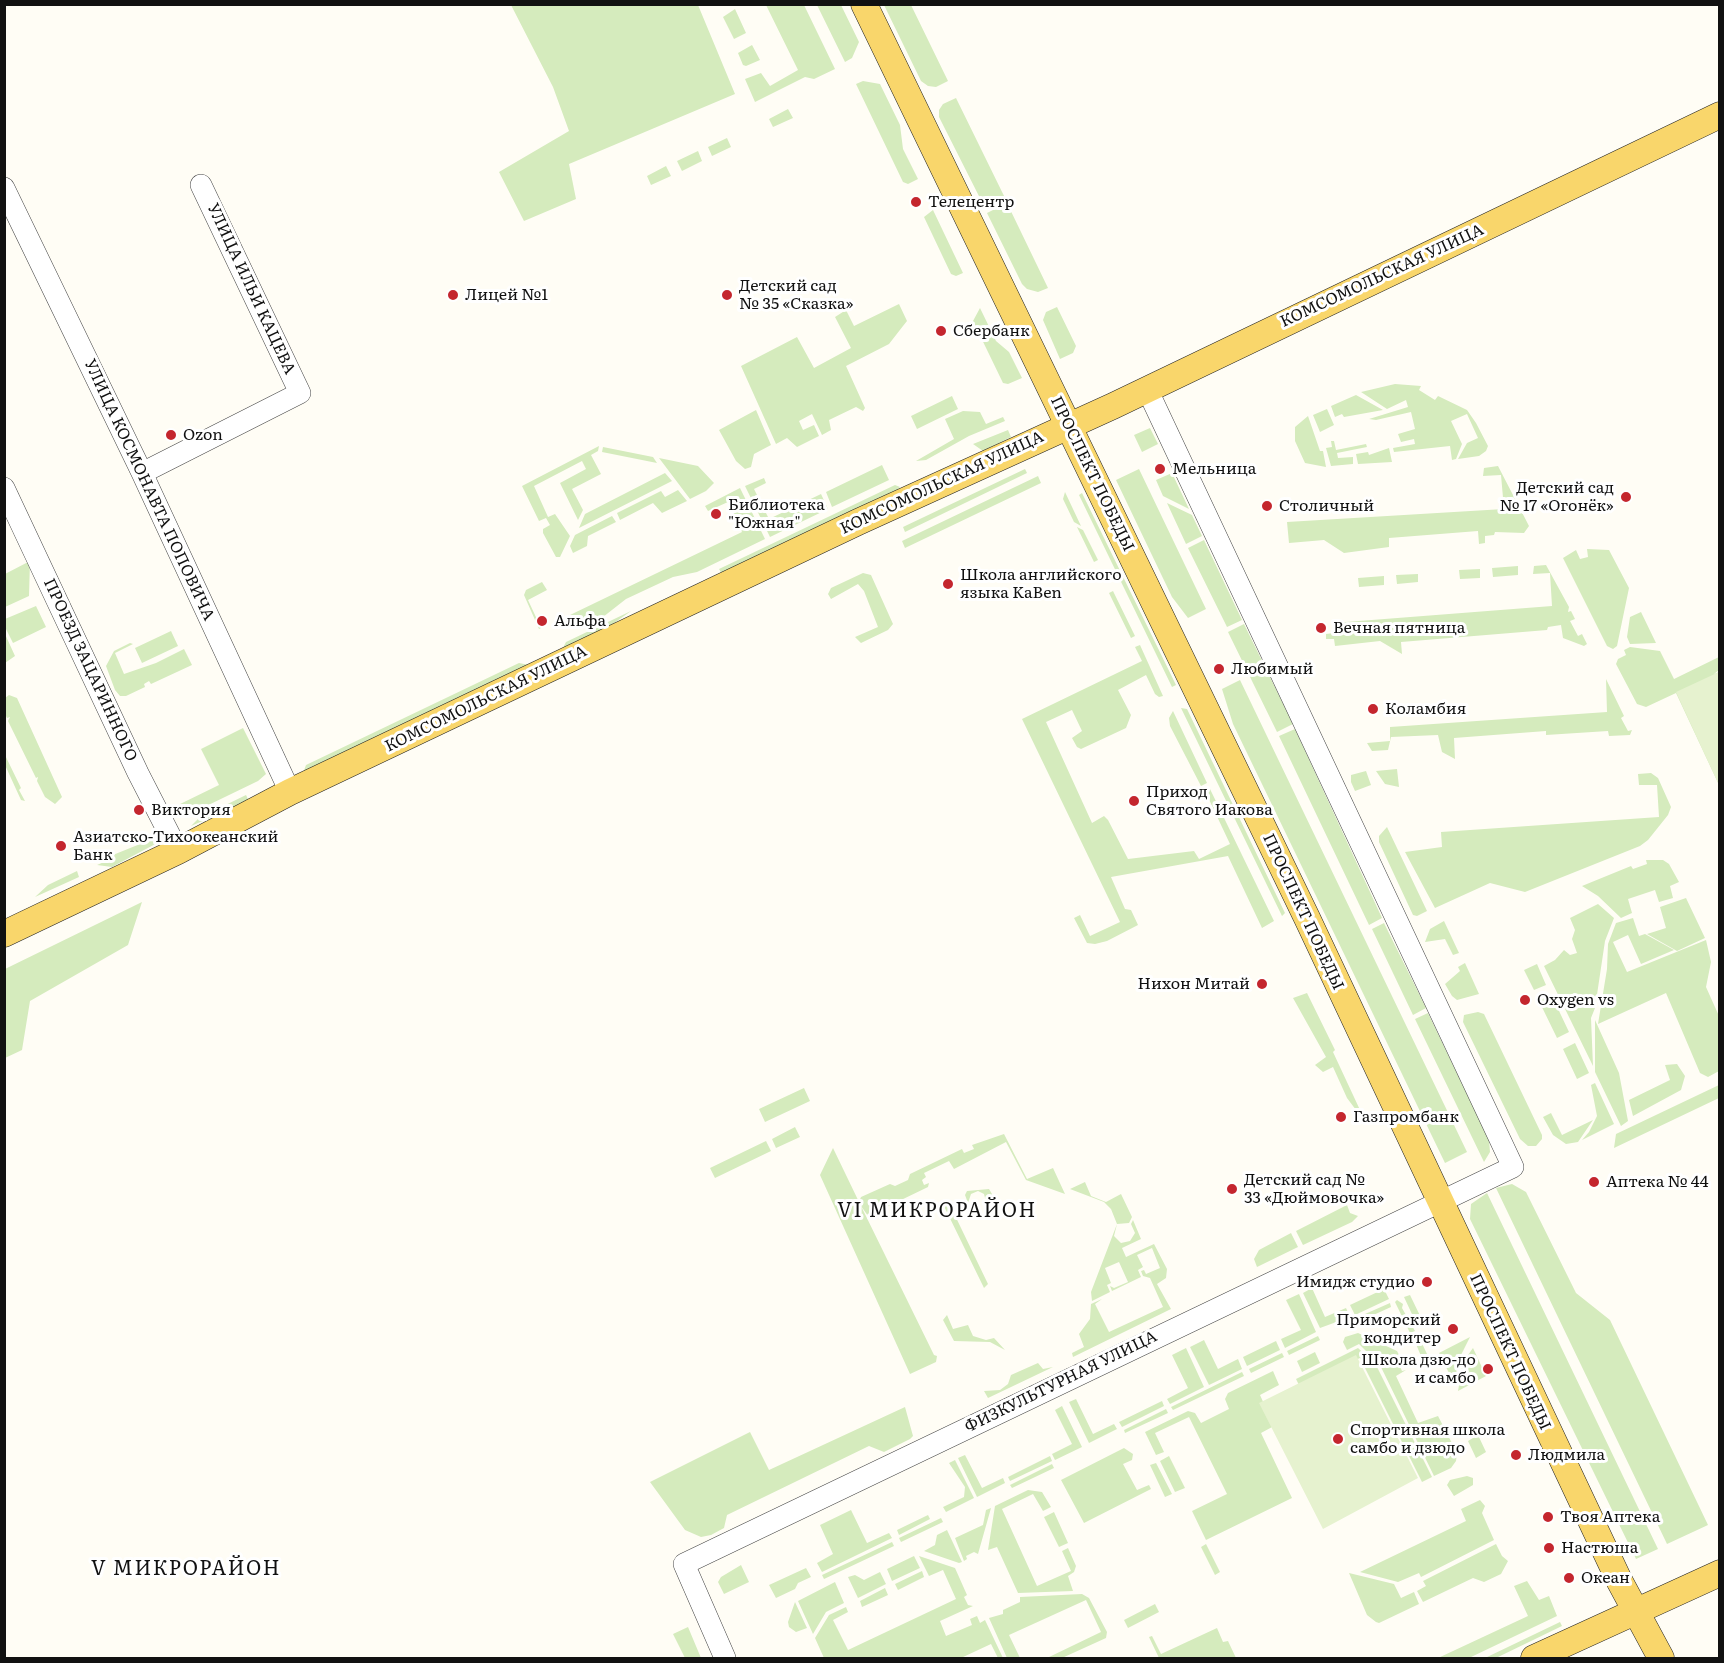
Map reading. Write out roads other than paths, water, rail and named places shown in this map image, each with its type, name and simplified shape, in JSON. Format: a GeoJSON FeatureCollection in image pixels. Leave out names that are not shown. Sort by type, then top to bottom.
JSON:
{"type":"FeatureCollection","features":[{"type":"Feature","properties":{"kind":"main road","name":"ПРОСПЕКТ ПОБЕДЫ"},"geometry":{"type":"LineString","coordinates":[[864,4],[1307,918],[1439,1202],[1660,1659]]}},
{"type":"Feature","properties":{"kind":"main road","name":"КОМСОМОЛЬСКАЯ УЛИЦА"},"geometry":{"type":"LineString","coordinates":[[4,934],[178,851],[290,792],[1147,389],[1719,115]]}},
{"type":"Feature","properties":{"kind":"main road"},"geometry":{"type":"LineString","coordinates":[[1534,1659],[1719,1573]]}},
{"type":"Feature","properties":{"kind":"street","name":"УЛИЦА ИЛЬИ КАЦЕВА"},"geometry":{"type":"LineString","coordinates":[[142,473],[300,393],[201,185]]}},
{"type":"Feature","properties":{"kind":"street","name":"УЛИЦА КОСМОНАВТА ПОПОВИЧА"},"geometry":{"type":"LineString","coordinates":[[4,188],[142,473],[290,792]]}},
{"type":"Feature","properties":{"kind":"street","name":"ФИЗКУЛЬТУРНАЯ УЛИЦА"},"geometry":{"type":"LineString","coordinates":[[725,1659],[684,1564],[1513,1167],[1147,389]]}},
{"type":"Feature","properties":{"kind":"street","name":"ПРОЕЗД ЗАЦАРИННОГО"},"geometry":{"type":"LineString","coordinates":[[4,488],[138,773],[178,851]]}},
{"type":"Feature","properties":{"kind":"place","name":"Телецентр"},"geometry":{"type":"Point","coordinates":[916,202]}},
{"type":"Feature","properties":{"kind":"place","name":"Лицей №1"},"geometry":{"type":"Point","coordinates":[453,295]}},
{"type":"Feature","properties":{"kind":"place","name":"Детский сад № 35 «Сказка»"},"geometry":{"type":"Point","coordinates":[727,295]}},
{"type":"Feature","properties":{"kind":"place","name":"Сбербанк"},"geometry":{"type":"Point","coordinates":[941,331]}},
{"type":"Feature","properties":{"kind":"place","name":"Ozon"},"geometry":{"type":"Point","coordinates":[171,435]}},
{"type":"Feature","properties":{"kind":"place","name":"Мельница"},"geometry":{"type":"Point","coordinates":[1160,469]}},
{"type":"Feature","properties":{"kind":"place","name":"Детский сад № 17 «Огонёк»"},"geometry":{"type":"Point","coordinates":[1626,497]}},
{"type":"Feature","properties":{"kind":"place","name":"Столичный"},"geometry":{"type":"Point","coordinates":[1267,506]}},
{"type":"Feature","properties":{"kind":"place","name":"Библиотека \"Южная\""},"geometry":{"type":"Point","coordinates":[716,514]}},
{"type":"Feature","properties":{"kind":"place","name":"Школа английского языка KaBen"},"geometry":{"type":"Point","coordinates":[948,584]}},
{"type":"Feature","properties":{"kind":"place","name":"Альфа"},"geometry":{"type":"Point","coordinates":[542,621]}},
{"type":"Feature","properties":{"kind":"place","name":"Вечная пятница"},"geometry":{"type":"Point","coordinates":[1321,628]}},
{"type":"Feature","properties":{"kind":"place","name":"Любимый"},"geometry":{"type":"Point","coordinates":[1219,669]}},
{"type":"Feature","properties":{"kind":"place","name":"Коламбия"},"geometry":{"type":"Point","coordinates":[1373,709]}},
{"type":"Feature","properties":{"kind":"place","name":"Приход Святого Иакова"},"geometry":{"type":"Point","coordinates":[1134,801]}},
{"type":"Feature","properties":{"kind":"place","name":"Виктория"},"geometry":{"type":"Point","coordinates":[139,810]}},
{"type":"Feature","properties":{"kind":"place","name":"Азиатско-Тихоокеанский Банк"},"geometry":{"type":"Point","coordinates":[61,846]}},
{"type":"Feature","properties":{"kind":"place","name":"Нихон Митай"},"geometry":{"type":"Point","coordinates":[1262,984]}},
{"type":"Feature","properties":{"kind":"place","name":"Oxygen vs"},"geometry":{"type":"Point","coordinates":[1525,1000]}},
{"type":"Feature","properties":{"kind":"place","name":"Газпромбанк"},"geometry":{"type":"Point","coordinates":[1341,1117]}},
{"type":"Feature","properties":{"kind":"place","name":"Аптека № 44"},"geometry":{"type":"Point","coordinates":[1594,1182]}},
{"type":"Feature","properties":{"kind":"place","name":"Детский сад № 33 «Дюймовочка»"},"geometry":{"type":"Point","coordinates":[1232,1189]}},
{"type":"Feature","properties":{"kind":"place","name":"Имидж студио"},"geometry":{"type":"Point","coordinates":[1427,1282]}},
{"type":"Feature","properties":{"kind":"place","name":"Приморский кондитер"},"geometry":{"type":"Point","coordinates":[1453,1329]}},
{"type":"Feature","properties":{"kind":"place","name":"Школа дзю-до и самбо"},"geometry":{"type":"Point","coordinates":[1488,1369]}},
{"type":"Feature","properties":{"kind":"place","name":"Спортивная школа самбо и дзюдо"},"geometry":{"type":"Point","coordinates":[1338,1439]}},
{"type":"Feature","properties":{"kind":"place","name":"Людмила"},"geometry":{"type":"Point","coordinates":[1516,1455]}},
{"type":"Feature","properties":{"kind":"place","name":"Твоя Аптека"},"geometry":{"type":"Point","coordinates":[1548,1517]}},
{"type":"Feature","properties":{"kind":"place","name":"Настюша"},"geometry":{"type":"Point","coordinates":[1549,1548]}},
{"type":"Feature","properties":{"kind":"place","name":"Океан"},"geometry":{"type":"Point","coordinates":[1569,1578]}},
{"type":"Feature","properties":{"kind":"district","name":"VI МИКРОРАЙОН"},"geometry":{"type":"Point","coordinates":[937,1211]}},
{"type":"Feature","properties":{"kind":"district","name":"V МИКРОРАЙОН"},"geometry":{"type":"Point","coordinates":[186,1569]}}]}
